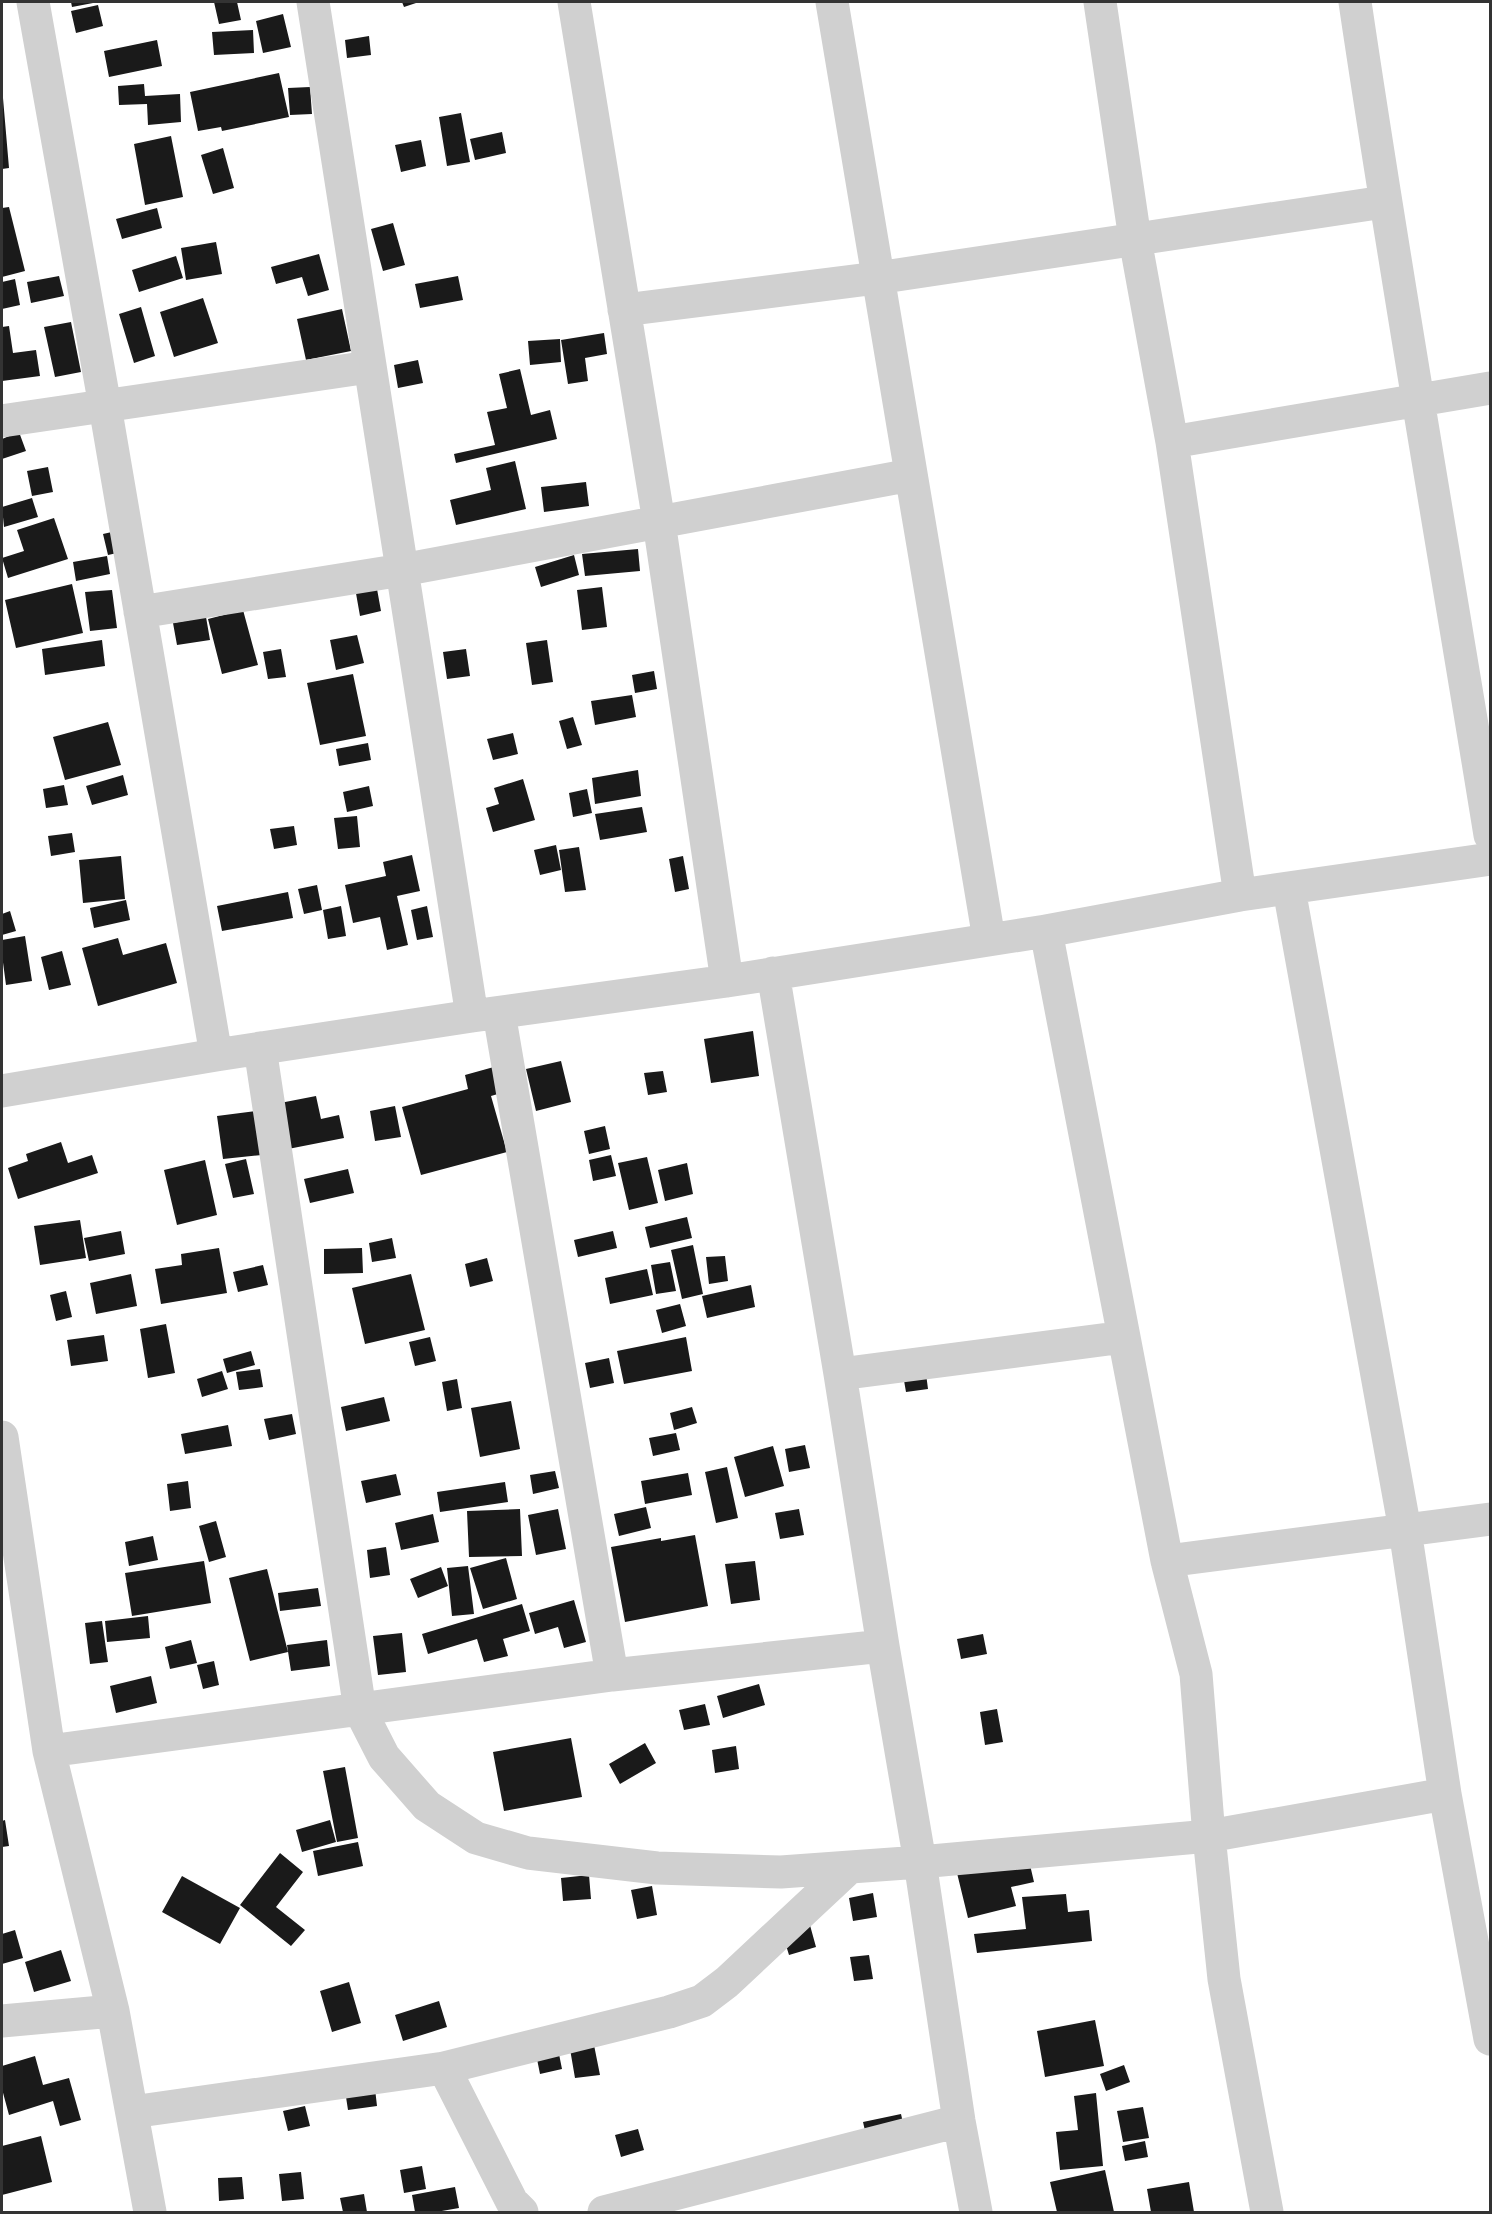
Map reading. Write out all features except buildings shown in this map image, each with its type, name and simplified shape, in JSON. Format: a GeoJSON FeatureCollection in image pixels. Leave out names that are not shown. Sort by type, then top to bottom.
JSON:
{"type":"FeatureCollection","features":[{"type":"Feature","properties":{"kind":"street"},"geometry":{"type":"LineString","coordinates":[[33,2],[216,1055]]}},
{"type":"Feature","properties":{"kind":"street"},"geometry":{"type":"LineString","coordinates":[[313,2],[402,570],[612,1675]]}},
{"type":"Feature","properties":{"kind":"street"},"geometry":{"type":"LineString","coordinates":[[573,2],[659,522],[727,981]]}},
{"type":"Feature","properties":{"kind":"street"},"geometry":{"type":"LineString","coordinates":[[832,2],[989,939]]}},
{"type":"Feature","properties":{"kind":"street"},"geometry":{"type":"LineString","coordinates":[[1100,2],[1135,239],[1172,442],[1240,895]]}},
{"type":"Feature","properties":{"kind":"street"},"geometry":{"type":"LineString","coordinates":[[1355,2],[1384,202],[1420,400],[1491,836]]}},
{"type":"Feature","properties":{"kind":"street"},"geometry":{"type":"LineString","coordinates":[[624,310],[877,278],[1384,202]]}},
{"type":"Feature","properties":{"kind":"street"},"geometry":{"type":"LineString","coordinates":[[2,421],[369,367]]}},
{"type":"Feature","properties":{"kind":"street"},"geometry":{"type":"LineString","coordinates":[[1172,442],[1491,388]]}},
{"type":"Feature","properties":{"kind":"street"},"geometry":{"type":"LineString","coordinates":[[140,612],[402,570],[911,475]]}},
{"type":"Feature","properties":{"kind":"street"},"geometry":{"type":"LineString","coordinates":[[2,1091],[260,1048],[773,974],[1046,931],[1240,895],[1491,859]]}},
{"type":"Feature","properties":{"kind":"street"},"geometry":{"type":"LineString","coordinates":[[1289,888],[1406,1530],[1446,1794],[1491,2038]]}},
{"type":"Feature","properties":{"kind":"street"},"geometry":{"type":"LineString","coordinates":[[1046,931],[1167,1561],[1196,1674],[1209,1836],[1224,1979],[1267,2212]]}},
{"type":"Feature","properties":{"kind":"street"},"geometry":{"type":"LineString","coordinates":[[773,974],[920,1862],[959,2121],[976,2212]]}},
{"type":"Feature","properties":{"kind":"street"},"geometry":{"type":"LineString","coordinates":[[260,1048],[360,1710],[384,1756],[428,1806],[476,1838],[528,1853],[657,1868],[781,1872],[1209,1836],[1446,1794]]}},
{"type":"Feature","properties":{"kind":"street"},"geometry":{"type":"LineString","coordinates":[[840,1374],[1124,1337]]}},
{"type":"Feature","properties":{"kind":"street"},"geometry":{"type":"LineString","coordinates":[[2,1437],[7,1503],[49,1751],[113,2011],[150,2212]]}},
{"type":"Feature","properties":{"kind":"street"},"geometry":{"type":"LineString","coordinates":[[1167,1561],[1491,1519]]}},
{"type":"Feature","properties":{"kind":"street"},"geometry":{"type":"LineString","coordinates":[[49,1751],[612,1675],[883,1646]]}},
{"type":"Feature","properties":{"kind":"street"},"geometry":{"type":"LineString","coordinates":[[132,2112],[444,2068],[669,2012],[702,2001],[727,1982],[850,1867]]}},
{"type":"Feature","properties":{"kind":"street"},"geometry":{"type":"LineString","coordinates":[[2,2021],[113,2011]]}},
{"type":"Feature","properties":{"kind":"street"},"geometry":{"type":"LineString","coordinates":[[444,2068],[512,2202],[522,2212]]}},
{"type":"Feature","properties":{"kind":"street"},"geometry":{"type":"LineString","coordinates":[[604,2212],[959,2121]]}}]}
